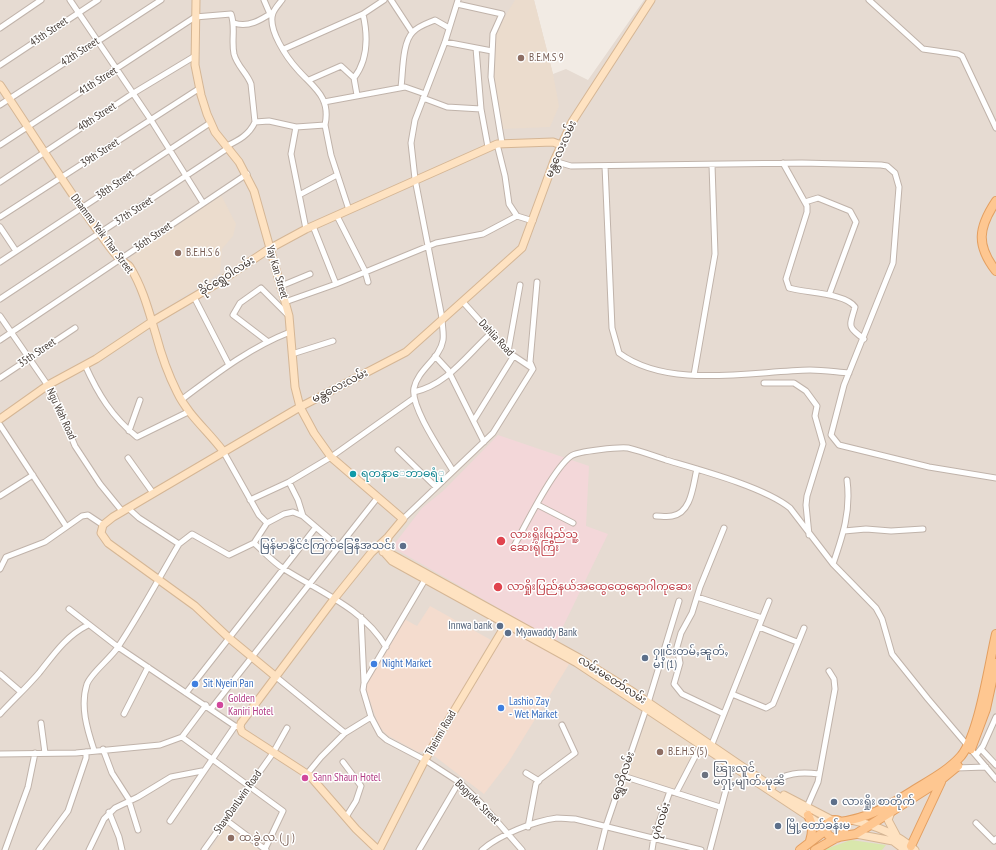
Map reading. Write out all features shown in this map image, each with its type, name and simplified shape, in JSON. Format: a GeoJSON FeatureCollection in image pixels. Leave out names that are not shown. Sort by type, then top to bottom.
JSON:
{"type":"FeatureCollection","features":[{"type":"Feature","properties":{"kind":"main road","name":"Yay Kan Street"},"geometry":{"type":"LineString","coordinates":[[196,0],[195,56],[200,88],[210,123],[215,132],[247,174],[254,191],[289,316],[295,387],[300,407],[314,433],[331,457],[403,519]]}},
{"type":"Feature","properties":{"kind":"main road","name":"မန္တလေးလမ်း"},"geometry":{"type":"LineString","coordinates":[[102,525],[152,493],[300,407],[397,358],[414,346],[442,318],[463,302],[522,248],[561,145],[589,94],[651,0]]}},
{"type":"Feature","properties":{"kind":"main road","name":"Dhamma Yeik Thar Street"},"geometry":{"type":"LineString","coordinates":[[0,85],[28,125],[81,208],[120,260],[129,266],[153,321],[155,334],[181,400],[188,412],[210,433],[223,451]]}},
{"type":"Feature","properties":{"kind":"main road","name":"ခိုင်ရွှေဝါလမ်း"},"geometry":{"type":"LineString","coordinates":[[0,419],[48,385],[85,365],[269,249],[310,228],[416,179],[499,143],[553,142],[561,145]]}},
{"type":"Feature","properties":{"kind":"main road"},"geometry":{"type":"LineString","coordinates":[[996,201],[987,214],[981,239],[985,256],[996,271]]}},
{"type":"Feature","properties":{"kind":"main road"},"geometry":{"type":"LineString","coordinates":[[379,850],[346,817],[318,784],[307,774],[273,754],[242,732],[237,726],[241,723],[334,599],[371,553],[388,537],[403,519]]}},
{"type":"Feature","properties":{"kind":"main road"},"geometry":{"type":"LineString","coordinates":[[102,525],[101,533],[103,538],[195,606],[229,638],[275,676]]}},
{"type":"Feature","properties":{"kind":"main road"},"geometry":{"type":"LineString","coordinates":[[371,553],[384,552],[388,537]]}},
{"type":"Feature","properties":{"kind":"main road","name":"လမ်းမတော်လမ်း"},"geometry":{"type":"LineString","coordinates":[[384,552],[392,561],[508,622],[611,681],[701,745],[711,748]]}},
{"type":"Feature","properties":{"kind":"main road","name":"Theinni Road"},"geometry":{"type":"LineString","coordinates":[[379,850],[425,760],[508,622]]}},
{"type":"Feature","properties":{"kind":"main road"},"geometry":{"type":"LineString","coordinates":[[800,850],[826,829],[829,823],[850,820],[875,812],[940,774],[961,756],[971,750],[982,699],[992,664],[996,634]]}},
{"type":"Feature","properties":{"kind":"main road"},"geometry":{"type":"LineString","coordinates":[[856,834],[941,780],[956,768],[971,750],[986,709],[995,673],[992,664]]}},
{"type":"Feature","properties":{"kind":"main road","name":"လမ်းမတော်လမ်း"},"geometry":{"type":"LineString","coordinates":[[647,707],[733,764],[808,811],[837,821]]}},
{"type":"Feature","properties":{"kind":"main road","name":"လမ်းမတော်လမ်း"},"geometry":{"type":"LineString","coordinates":[[733,764],[771,786],[808,811],[826,829]]}},
{"type":"Feature","properties":{"kind":"main road"},"geometry":{"type":"LineString","coordinates":[[910,849],[941,780]]}},
{"type":"Feature","properties":{"kind":"main road"},"geometry":{"type":"LineString","coordinates":[[808,811],[813,832],[810,841]]}},
{"type":"Feature","properties":{"kind":"main road"},"geometry":{"type":"LineString","coordinates":[[891,812],[888,820],[897,837]]}},
{"type":"Feature","properties":{"kind":"main road"},"geometry":{"type":"LineString","coordinates":[[850,820],[870,824],[897,837],[910,849]]}},
{"type":"Feature","properties":{"kind":"main road"},"geometry":{"type":"LineString","coordinates":[[815,850],[842,834],[844,829],[837,821]]}},
{"type":"Feature","properties":{"kind":"main road"},"geometry":{"type":"LineString","coordinates":[[826,829],[830,836],[837,838],[856,834],[893,841],[910,849]]}},
{"type":"Feature","properties":{"kind":"street"},"geometry":{"type":"LineString","coordinates":[[0,28],[42,0]]}},
{"type":"Feature","properties":{"kind":"street"},"geometry":{"type":"LineString","coordinates":[[70,0],[132,94],[151,120],[204,204]]}},
{"type":"Feature","properties":{"kind":"street","name":"43th Street"},"geometry":{"type":"LineString","coordinates":[[0,65],[98,0]]}},
{"type":"Feature","properties":{"kind":"street","name":"42th Street"},"geometry":{"type":"LineString","coordinates":[[0,106],[161,0]]}},
{"type":"Feature","properties":{"kind":"street"},"geometry":{"type":"LineString","coordinates":[[264,0],[272,13],[272,23],[275,36],[298,70],[310,80],[317,89],[324,102],[327,116],[325,125],[337,175],[349,210]]}},
{"type":"Feature","properties":{"kind":"street"},"geometry":{"type":"LineString","coordinates":[[234,23],[242,26],[252,23],[272,13],[282,0]]}},
{"type":"Feature","properties":{"kind":"street"},"geometry":{"type":"LineString","coordinates":[[284,49],[363,14],[384,0]]}},
{"type":"Feature","properties":{"kind":"street"},"geometry":{"type":"LineString","coordinates":[[391,0],[412,32]]}},
{"type":"Feature","properties":{"kind":"street"},"geometry":{"type":"LineString","coordinates":[[869,0],[923,48],[962,56],[996,128]]}},
{"type":"Feature","properties":{"kind":"street"},"geometry":{"type":"LineString","coordinates":[[453,471],[428,430],[414,395],[414,387],[420,376],[436,356],[443,341],[442,318],[416,179],[411,143],[415,120],[445,42],[458,2],[502,14],[493,34],[491,76],[499,143],[509,204],[517,216],[533,221]]}},
{"type":"Feature","properties":{"kind":"street"},"geometry":{"type":"LineString","coordinates":[[195,17],[231,14],[234,23],[232,41],[234,55],[241,70],[249,78],[252,84],[255,122],[269,121],[296,127],[325,125]]}},
{"type":"Feature","properties":{"kind":"street"},"geometry":{"type":"LineString","coordinates":[[354,78],[360,70],[366,48],[366,28],[363,14]]}},
{"type":"Feature","properties":{"kind":"street","name":"41th Street"},"geometry":{"type":"LineString","coordinates":[[0,145],[28,125],[117,70],[195,17]]}},
{"type":"Feature","properties":{"kind":"street"},"geometry":{"type":"LineString","coordinates":[[401,87],[405,45],[412,32],[435,20],[450,28]]}},
{"type":"Feature","properties":{"kind":"street"},"geometry":{"type":"LineString","coordinates":[[445,42],[492,51]]}},
{"type":"Feature","properties":{"kind":"street"},"geometry":{"type":"LineString","coordinates":[[476,48],[482,109],[488,147]]}},
{"type":"Feature","properties":{"kind":"street","name":"40th Street"},"geometry":{"type":"LineString","coordinates":[[0,182],[132,94],[195,56]]}},
{"type":"Feature","properties":{"kind":"street"},"geometry":{"type":"LineString","coordinates":[[310,80],[341,66],[354,78],[357,95]]}},
{"type":"Feature","properties":{"kind":"street"},"geometry":{"type":"LineString","coordinates":[[324,102],[405,87],[447,107],[482,109]]}},
{"type":"Feature","properties":{"kind":"street","name":"39th Street"},"geometry":{"type":"LineString","coordinates":[[0,217],[200,88]]}},
{"type":"Feature","properties":{"kind":"street","name":"37th Street"},"geometry":{"type":"LineString","coordinates":[[0,299],[100,234],[242,138],[251,129],[255,122]]}},
{"type":"Feature","properties":{"kind":"street","name":"38th Street"},"geometry":{"type":"LineString","coordinates":[[0,262],[210,123]]}},
{"type":"Feature","properties":{"kind":"street"},"geometry":{"type":"LineString","coordinates":[[296,127],[291,154],[300,194],[310,228],[336,284]]}},
{"type":"Feature","properties":{"kind":"street"},"geometry":{"type":"LineString","coordinates":[[554,161],[571,166],[782,163],[887,166],[895,173],[900,187],[893,263],[864,339],[849,373],[831,435],[839,445],[930,467],[996,478]]}},
{"type":"Feature","properties":{"kind":"street"},"geometry":{"type":"LineString","coordinates":[[782,163],[807,206],[807,212],[786,279],[789,288],[829,295],[852,302],[855,307],[850,319],[850,327],[864,339]]}},
{"type":"Feature","properties":{"kind":"street"},"geometry":{"type":"LineString","coordinates":[[694,375],[715,254],[712,165]]}},
{"type":"Feature","properties":{"kind":"street"},"geometry":{"type":"LineString","coordinates":[[605,166],[612,328],[619,353],[654,370],[676,374],[694,375],[811,370],[849,373]]}},
{"type":"Feature","properties":{"kind":"street","name":"36th Street"},"geometry":{"type":"LineString","coordinates":[[0,340],[247,174]]}},
{"type":"Feature","properties":{"kind":"street"},"geometry":{"type":"LineString","coordinates":[[300,194],[337,175]]}},
{"type":"Feature","properties":{"kind":"street"},"geometry":{"type":"LineString","coordinates":[[805,202],[818,198],[850,211],[856,222],[829,295]]}},
{"type":"Feature","properties":{"kind":"street"},"geometry":{"type":"LineString","coordinates":[[337,216],[366,271],[368,282]]}},
{"type":"Feature","properties":{"kind":"street"},"geometry":{"type":"LineString","coordinates":[[285,302],[336,284],[428,246],[483,234],[517,216]]}},
{"type":"Feature","properties":{"kind":"street"},"geometry":{"type":"LineString","coordinates":[[0,227],[16,251]]}},
{"type":"Feature","properties":{"kind":"street"},"geometry":{"type":"LineString","coordinates":[[281,286],[310,274]]}},
{"type":"Feature","properties":{"kind":"street"},"geometry":{"type":"LineString","coordinates":[[403,519],[493,433],[533,369],[530,362],[537,282]]}},
{"type":"Feature","properties":{"kind":"street"},"geometry":{"type":"LineString","coordinates":[[508,352],[520,284]]}},
{"type":"Feature","properties":{"kind":"street"},"geometry":{"type":"LineString","coordinates":[[267,341],[233,315],[240,302],[261,288],[289,316]]}},
{"type":"Feature","properties":{"kind":"street"},"geometry":{"type":"LineString","coordinates":[[194,297],[229,364]]}},
{"type":"Feature","properties":{"kind":"street","name":"Dahlia Road"},"geometry":{"type":"LineString","coordinates":[[463,302],[513,357],[533,369]]}},
{"type":"Feature","properties":{"kind":"street","name":"Ngu Wah Road"},"geometry":{"type":"LineString","coordinates":[[0,316],[48,385],[75,446],[100,484],[125,510],[179,544]]}},
{"type":"Feature","properties":{"kind":"street","name":"35th Street"},"geometry":{"type":"LineString","coordinates":[[0,378],[74,328]]}},
{"type":"Feature","properties":{"kind":"street"},"geometry":{"type":"LineString","coordinates":[[181,400],[229,364],[267,341],[290,332]]}},
{"type":"Feature","properties":{"kind":"street"},"geometry":{"type":"LineString","coordinates":[[250,500],[289,482],[331,457],[414,395],[432,386],[450,373],[491,332]]}},
{"type":"Feature","properties":{"kind":"street"},"geometry":{"type":"LineString","coordinates":[[292,354],[333,341]]}},
{"type":"Feature","properties":{"kind":"street"},"geometry":{"type":"LineString","coordinates":[[436,356],[450,373],[484,442]]}},
{"type":"Feature","properties":{"kind":"street"},"geometry":{"type":"LineString","coordinates":[[474,420],[513,357]]}},
{"type":"Feature","properties":{"kind":"street"},"geometry":{"type":"LineString","coordinates":[[85,365],[98,394],[111,413],[129,431],[139,437],[188,412]]}},
{"type":"Feature","properties":{"kind":"street"},"geometry":{"type":"LineString","coordinates":[[764,383],[794,383],[806,391],[817,406],[815,416],[823,444],[807,496],[810,536]]}},
{"type":"Feature","properties":{"kind":"street"},"geometry":{"type":"LineString","coordinates":[[129,431],[140,400]]}},
{"type":"Feature","properties":{"kind":"street"},"geometry":{"type":"LineString","coordinates":[[0,425],[66,526]]}},
{"type":"Feature","properties":{"kind":"street"},"geometry":{"type":"LineString","coordinates":[[513,548],[560,468],[575,454],[607,449],[628,448],[752,488],[783,502],[790,508],[833,564],[876,608],[882,619],[892,654],[996,779]]}},
{"type":"Feature","properties":{"kind":"street"},"geometry":{"type":"LineString","coordinates":[[398,450],[436,488]]}},
{"type":"Feature","properties":{"kind":"street"},"geometry":{"type":"LineString","coordinates":[[223,451],[259,515],[267,523]]}},
{"type":"Feature","properties":{"kind":"street"},"geometry":{"type":"LineString","coordinates":[[128,458],[152,493]]}},
{"type":"Feature","properties":{"kind":"street"},"geometry":{"type":"LineString","coordinates":[[656,516],[672,516],[685,509],[690,500],[697,469]]}},
{"type":"Feature","properties":{"kind":"street"},"geometry":{"type":"LineString","coordinates":[[0,496],[33,475]]}},
{"type":"Feature","properties":{"kind":"street"},"geometry":{"type":"LineString","coordinates":[[833,564],[844,531],[849,500],[847,480]]}},
{"type":"Feature","properties":{"kind":"street"},"geometry":{"type":"LineString","coordinates":[[289,482],[298,500],[303,516]]}},
{"type":"Feature","properties":{"kind":"street"},"geometry":{"type":"LineString","coordinates":[[0,754],[86,752],[103,749],[160,745],[182,737],[252,657],[378,497]]}},
{"type":"Feature","properties":{"kind":"street"},"geometry":{"type":"LineString","coordinates":[[538,505],[573,523]]}},
{"type":"Feature","properties":{"kind":"street"},"geometry":{"type":"LineString","coordinates":[[94,750],[86,724],[86,688],[91,675],[103,665],[118,647],[179,544],[192,534],[229,555],[254,543],[267,523],[290,512],[303,516],[339,547]]}},
{"type":"Feature","properties":{"kind":"street"},"geometry":{"type":"LineString","coordinates":[[0,567],[6,557],[45,542],[82,516],[88,515],[102,525]]}},
{"type":"Feature","properties":{"kind":"street"},"geometry":{"type":"LineString","coordinates":[[186,693],[316,528]]}},
{"type":"Feature","properties":{"kind":"street"},"geometry":{"type":"LineString","coordinates":[[724,528],[687,624],[681,632],[677,647],[680,663],[674,684],[682,694],[724,714]]}},
{"type":"Feature","properties":{"kind":"street"},"geometry":{"type":"LineString","coordinates":[[844,531],[866,529],[891,532],[923,529]]}},
{"type":"Feature","properties":{"kind":"street"},"geometry":{"type":"LineString","coordinates":[[254,543],[283,569],[310,584],[361,617],[377,633],[386,647]]}},
{"type":"Feature","properties":{"kind":"street"},"geometry":{"type":"LineString","coordinates":[[364,683],[426,578]]}},
{"type":"Feature","properties":{"kind":"street"},"geometry":{"type":"LineString","coordinates":[[697,597],[762,618]]}},
{"type":"Feature","properties":{"kind":"street","name":"ရွှေဘိုလမ်း"},"geometry":{"type":"LineString","coordinates":[[600,850],[606,826],[647,707],[679,601]]}},
{"type":"Feature","properties":{"kind":"street"},"geometry":{"type":"LineString","coordinates":[[711,748],[769,601]]}},
{"type":"Feature","properties":{"kind":"street"},"geometry":{"type":"LineString","coordinates":[[69,609],[118,647],[237,726],[211,757],[170,820]]}},
{"type":"Feature","properties":{"kind":"street","name":"Bogyoke Street"},"geometry":{"type":"LineString","coordinates":[[361,617],[363,690],[371,717],[380,734],[387,740],[425,760],[459,782],[480,802],[522,850]]}},
{"type":"Feature","properties":{"kind":"street"},"geometry":{"type":"LineString","coordinates":[[0,714],[66,640],[76,631],[88,625]]}},
{"type":"Feature","properties":{"kind":"street"},"geometry":{"type":"LineString","coordinates":[[759,627],[797,642]]}},
{"type":"Feature","properties":{"kind":"street"},"geometry":{"type":"LineString","coordinates":[[732,694],[766,708],[773,704],[804,628]]}},
{"type":"Feature","properties":{"kind":"street"},"geometry":{"type":"LineString","coordinates":[[124,714],[148,667]]}},
{"type":"Feature","properties":{"kind":"street"},"geometry":{"type":"LineString","coordinates":[[808,811],[817,787],[835,689],[834,679],[830,671]]}},
{"type":"Feature","properties":{"kind":"street"},"geometry":{"type":"LineString","coordinates":[[0,674],[21,692]]}},
{"type":"Feature","properties":{"kind":"street"},"geometry":{"type":"LineString","coordinates":[[275,676],[345,733]]}},
{"type":"Feature","properties":{"kind":"street"},"geometry":{"type":"LineString","coordinates":[[307,774],[321,757],[345,733],[371,717]]}},
{"type":"Feature","properties":{"kind":"street"},"geometry":{"type":"LineString","coordinates":[[981,748],[996,717]]}},
{"type":"Feature","properties":{"kind":"street"},"geometry":{"type":"LineString","coordinates":[[41,723],[45,753]]}},
{"type":"Feature","properties":{"kind":"street"},"geometry":{"type":"LineString","coordinates":[[528,826],[538,781],[575,753],[562,725]]}},
{"type":"Feature","properties":{"kind":"street","name":"ShawDanLwin Road"},"geometry":{"type":"LineString","coordinates":[[204,850],[273,754],[287,728]]}},
{"type":"Feature","properties":{"kind":"street"},"geometry":{"type":"LineString","coordinates":[[182,737],[250,785],[283,811],[265,850],[226,820]]}},
{"type":"Feature","properties":{"kind":"street","name":"ပုဂံလမ်း"},"geometry":{"type":"LineString","coordinates":[[652,850],[654,837],[673,792],[701,745]]}},
{"type":"Feature","properties":{"kind":"street"},"geometry":{"type":"LineString","coordinates":[[971,750],[981,748]]}},
{"type":"Feature","properties":{"kind":"street"},"geometry":{"type":"LineString","coordinates":[[981,748],[996,765]]}},
{"type":"Feature","properties":{"kind":"street"},"geometry":{"type":"LineString","coordinates":[[103,749],[112,773],[130,801],[138,830]]}},
{"type":"Feature","properties":{"kind":"street"},"geometry":{"type":"LineString","coordinates":[[39,850],[68,812],[86,758],[86,752]]}},
{"type":"Feature","properties":{"kind":"street"},"geometry":{"type":"LineString","coordinates":[[5,850],[28,787],[34,753]]}},
{"type":"Feature","properties":{"kind":"street"},"geometry":{"type":"LineString","coordinates":[[343,762],[361,786],[356,801],[346,817]]}},
{"type":"Feature","properties":{"kind":"street"},"geometry":{"type":"LineString","coordinates":[[710,850],[720,807],[733,764]]}},
{"type":"Feature","properties":{"kind":"street"},"geometry":{"type":"LineString","coordinates":[[956,768],[986,767]]}},
{"type":"Feature","properties":{"kind":"street"},"geometry":{"type":"LineString","coordinates":[[89,850],[96,834],[109,812],[171,777],[202,771]]}},
{"type":"Feature","properties":{"kind":"street"},"geometry":{"type":"LineString","coordinates":[[771,786],[777,779],[800,772],[819,774]]}},
{"type":"Feature","properties":{"kind":"street"},"geometry":{"type":"LineString","coordinates":[[526,773],[538,781]]}},
{"type":"Feature","properties":{"kind":"street"},"geometry":{"type":"LineString","coordinates":[[623,776],[720,807]]}},
{"type":"Feature","properties":{"kind":"street"},"geometry":{"type":"LineString","coordinates":[[419,850],[459,782]]}},
{"type":"Feature","properties":{"kind":"street"},"geometry":{"type":"LineString","coordinates":[[109,812],[119,837],[122,850]]}},
{"type":"Feature","properties":{"kind":"street"},"geometry":{"type":"LineString","coordinates":[[482,850],[490,843],[508,834],[528,826],[557,818],[575,819],[654,837],[701,850]]}},
{"type":"Feature","properties":{"kind":"street"},"geometry":{"type":"LineString","coordinates":[[976,823],[995,841]]}},
{"type":"Feature","properties":{"kind":"shaded area"},"geometry":{"type":"Polygon","coordinates":[[[0,0],[534,0],[553,74],[566,69],[588,80],[644,0],[996,0],[996,850],[0,850],[0,0]]]}},
{"type":"Feature","properties":{"kind":"shaded area","name":"B.E.M.S 9"},"geometry":{"type":"Polygon","coordinates":[[[515,0],[534,0],[553,74],[559,106],[550,127],[501,129],[493,72],[494,34],[515,0]]]}},
{"type":"Feature","properties":{"kind":"shaded area","name":"B.E.H.S 6"},"geometry":{"type":"Polygon","coordinates":[[[221,195],[236,224],[233,236],[222,249],[220,273],[156,314],[130,256],[221,195]]]}},
{"type":"Feature","properties":{"kind":"shaded area","name":"လားရှိုးပြည်သူ့ ဆေးရုံကြီး"},"geometry":{"type":"Polygon","coordinates":[[[498,435],[589,466],[586,526],[608,534],[556,641],[392,547],[422,508],[443,491],[498,435]]]}},
{"type":"Feature","properties":{"kind":"shaded area"},"geometry":{"type":"Polygon","coordinates":[[[430,606],[491,640],[426,751],[418,752],[387,735],[379,726],[366,690],[367,681],[404,619],[417,626],[430,606]]]}},
{"type":"Feature","properties":{"kind":"shaded area","name":"Lashio Zay - Wet Market"},"geometry":{"type":"Polygon","coordinates":[[[508,628],[571,661],[508,763],[484,794],[433,755],[508,628]]]}},
{"type":"Feature","properties":{"kind":"shaded area"},"geometry":{"type":"Polygon","coordinates":[[[646,712],[696,747],[675,792],[624,777],[646,712]]]}},
{"type":"Feature","properties":{"kind":"shaded area","name":"ထ.ခွဲ.လ. (၂ )"},"geometry":{"type":"Polygon","coordinates":[[[229,826],[260,850],[210,850],[226,827],[229,826]]]}},
{"type":"Feature","properties":{"kind":"green space"},"geometry":{"type":"Polygon","coordinates":[[[851,840],[886,845],[882,850],[823,850],[851,840]]]}},
{"type":"Feature","properties":{"kind":"place","name":"B.E.M.S 9"},"geometry":{"type":"Point","coordinates":[521,58]}},
{"type":"Feature","properties":{"kind":"place","name":"B.E.H.S 6"},"geometry":{"type":"Point","coordinates":[178,253]}},
{"type":"Feature","properties":{"kind":"place","name":"ရတနာေဘာဓရံု"},"geometry":{"type":"Point","coordinates":[353,474]}},
{"type":"Feature","properties":{"kind":"place","name":"လားရှိုးပြည်သူ့ ဆေးရုံကြီး"},"geometry":{"type":"Point","coordinates":[501,541]}},
{"type":"Feature","properties":{"kind":"place","name":"မြန်မာနိုင်ငံကြက်ခြေနီအသင်း"},"geometry":{"type":"Point","coordinates":[403,546]}},
{"type":"Feature","properties":{"kind":"place","name":"လာရှိုးပြည်နယ်အထွေထွေရောဂါကုဆေး"},"geometry":{"type":"Point","coordinates":[498,587]}},
{"type":"Feature","properties":{"kind":"place","name":"Innwa bank"},"geometry":{"type":"Point","coordinates":[500,626]}},
{"type":"Feature","properties":{"kind":"place","name":"Myawaddy Bank"},"geometry":{"type":"Point","coordinates":[508,633]}},
{"type":"Feature","properties":{"kind":"place","name":"ႁူင်းတမ်ႇၼူတ်ႇ မၢႆ (1)"},"geometry":{"type":"Point","coordinates":[645,658]}},
{"type":"Feature","properties":{"kind":"place","name":"Night Market"},"geometry":{"type":"Point","coordinates":[374,664]}},
{"type":"Feature","properties":{"kind":"place","name":"Sit Nyein Pan"},"geometry":{"type":"Point","coordinates":[195,684]}},
{"type":"Feature","properties":{"kind":"place","name":"Golden Kaniri Hotel"},"geometry":{"type":"Point","coordinates":[220,705]}},
{"type":"Feature","properties":{"kind":"place","name":"Lashio Zay - Wet Market"},"geometry":{"type":"Point","coordinates":[501,708]}},
{"type":"Feature","properties":{"kind":"place","name":"B.E.H.S (5)"},"geometry":{"type":"Point","coordinates":[660,752]}},
{"type":"Feature","properties":{"kind":"place","name":"ၽြႃးလူင် မႁႃႇမျၢတ်ႉမုၼိ"},"geometry":{"type":"Point","coordinates":[705,775]}},
{"type":"Feature","properties":{"kind":"place","name":"Sann Shaun Hotel"},"geometry":{"type":"Point","coordinates":[305,778]}},
{"type":"Feature","properties":{"kind":"place","name":"လားရှိုး စာတိုက်"},"geometry":{"type":"Point","coordinates":[834,802]}},
{"type":"Feature","properties":{"kind":"place","name":"မြို့တော်ခန်းမ"},"geometry":{"type":"Point","coordinates":[778,826]}},
{"type":"Feature","properties":{"kind":"place","name":"ထ.ခွဲ.လ. (၂ )"},"geometry":{"type":"Point","coordinates":[231,838]}}]}
